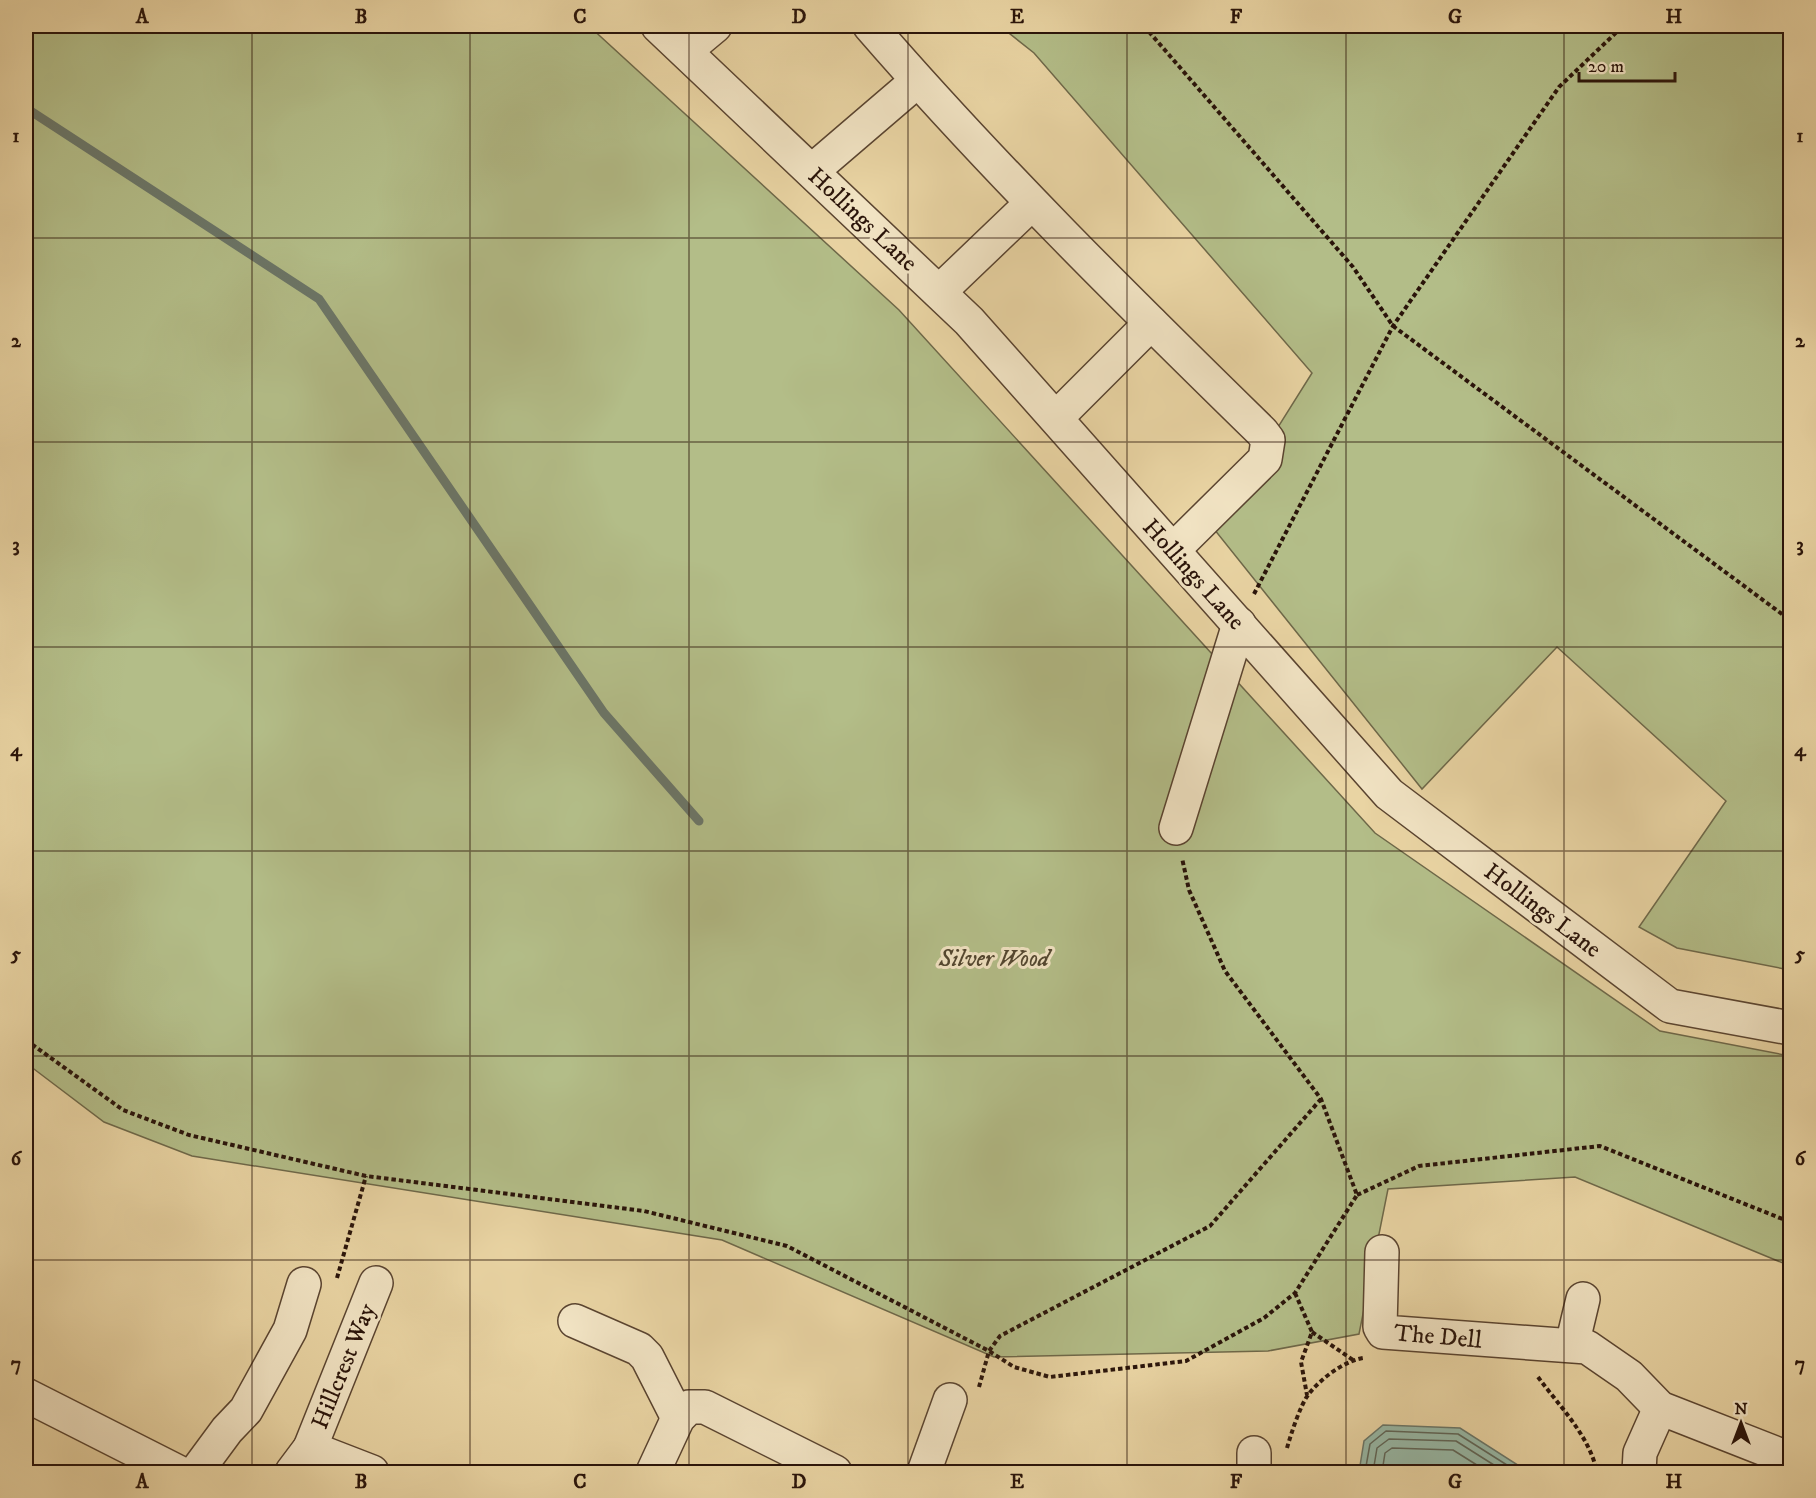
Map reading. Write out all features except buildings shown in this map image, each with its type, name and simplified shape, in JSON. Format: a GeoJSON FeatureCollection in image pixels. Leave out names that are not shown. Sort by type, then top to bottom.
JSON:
{"type":"FeatureCollection","features":[{"type":"Feature","properties":{"kind":"street","name":"Hollings Lane"},"geometry":{"type":"LineString","coordinates":[[658,26],[969,321],[1389,794],[1670,1006],[1791,1029]]}},
{"type":"Feature","properties":{"kind":"street"},"geometry":{"type":"LineString","coordinates":[[685,51],[716,26]]}},
{"type":"Feature","properties":{"kind":"street"},"geometry":{"type":"LineString","coordinates":[[870,26],[917,81],[1031,204],[1262,432],[1268,441],[1265,459],[1173,550]]}},
{"type":"Feature","properties":{"kind":"street"},"geometry":{"type":"LineString","coordinates":[[812,171],[917,81]]}},
{"type":"Feature","properties":{"kind":"street"},"geometry":{"type":"LineString","coordinates":[[939,292],[1031,204]]}},
{"type":"Feature","properties":{"kind":"street"},"geometry":{"type":"LineString","coordinates":[[1056,418],[1151,323]]}},
{"type":"Feature","properties":{"kind":"street"},"geometry":{"type":"LineString","coordinates":[[1176,828],[1239,624]]}},
{"type":"Feature","properties":{"kind":"street","name":"The Dell"},"geometry":{"type":"LineString","coordinates":[[1382,1252],[1380,1327],[1383,1332],[1587,1347],[1629,1376],[1660,1408],[1791,1458]]}},
{"type":"Feature","properties":{"kind":"street","name":"Hillcrest Way"},"geometry":{"type":"LineString","coordinates":[[372,1473],[301,1460],[376,1283]]}},
{"type":"Feature","properties":{"kind":"street"},"geometry":{"type":"LineString","coordinates":[[196,1473],[227,1430],[246,1410],[290,1330],[304,1284]]}},
{"type":"Feature","properties":{"kind":"street"},"geometry":{"type":"LineString","coordinates":[[1572,1345],[1583,1299]]}},
{"type":"Feature","properties":{"kind":"street"},"geometry":{"type":"LineString","coordinates":[[575,1321],[639,1349],[647,1357],[678,1418]]}},
{"type":"Feature","properties":{"kind":"street"},"geometry":{"type":"LineString","coordinates":[[26,1395],[177,1473]]}},
{"type":"Feature","properties":{"kind":"street"},"geometry":{"type":"LineString","coordinates":[[924,1473],[950,1400]]}},
{"type":"Feature","properties":{"kind":"street"},"geometry":{"type":"LineString","coordinates":[[653,1473],[678,1418],[689,1407],[705,1407],[835,1473]]}},
{"type":"Feature","properties":{"kind":"street"},"geometry":{"type":"LineString","coordinates":[[1639,1473],[1640,1453],[1660,1408]]}},
{"type":"Feature","properties":{"kind":"path"},"geometry":{"type":"LineString","coordinates":[[1144,26],[1353,267],[1393,326],[1791,620]]}},
{"type":"Feature","properties":{"kind":"path"},"geometry":{"type":"LineString","coordinates":[[1239,624],[1393,326],[1559,87],[1623,26]]}},
{"type":"Feature","properties":{"kind":"path"},"geometry":{"type":"LineString","coordinates":[[1176,828],[1189,890],[1225,971],[1321,1099],[1357,1195]]}},
{"type":"Feature","properties":{"kind":"path"},"geometry":{"type":"LineString","coordinates":[[26,1040],[123,1110],[189,1135],[366,1176],[644,1211],[787,1246],[989,1351],[1014,1367],[1050,1377],[1186,1361],[1264,1318],[1295,1293],[1357,1195],[1419,1166],[1600,1146],[1791,1222]]}},
{"type":"Feature","properties":{"kind":"path"},"geometry":{"type":"LineString","coordinates":[[989,1351],[1000,1336],[1210,1226],[1321,1099]]}},
{"type":"Feature","properties":{"kind":"path"},"geometry":{"type":"LineString","coordinates":[[1295,1293],[1312,1332],[1353,1360]]}},
{"type":"Feature","properties":{"kind":"path"},"geometry":{"type":"LineString","coordinates":[[1308,1395],[1301,1362],[1312,1332]]}},
{"type":"Feature","properties":{"kind":"path"},"geometry":{"type":"LineString","coordinates":[[1286,1455],[1308,1395],[1336,1370],[1353,1360],[1371,1358]]}},
{"type":"Feature","properties":{"kind":"path"},"geometry":{"type":"LineString","coordinates":[[1537,1376],[1575,1424],[1588,1446],[1597,1473]]}},
{"type":"Feature","properties":{"kind":"green space","name":"Silver Wood"},"geometry":{"type":"Polygon","coordinates":[[[26,26],[589,26],[899,310],[1375,833],[1660,1031],[1790,1056],[1790,1266],[1575,1177],[1388,1189],[1359,1334],[1268,1351],[994,1357],[722,1240],[192,1156],[104,1122],[26,1063],[26,26]]]}},
{"type":"Feature","properties":{"kind":"green space"},"geometry":{"type":"Polygon","coordinates":[[[1000,26],[1790,26],[1790,970],[1677,948],[1639,927],[1726,801],[1557,647],[1422,789],[1214,529],[1312,373],[1034,53],[1000,26]]]}},
{"type":"Feature","properties":{"kind":"water"},"geometry":{"type":"Polygon","coordinates":[[[1383,1425],[1460,1428],[1524,1469],[1525,1472],[1359,1472],[1364,1441],[1383,1425]]]}},
{"type":"Feature","properties":{"kind":"waterway"},"geometry":{"type":"LineString","coordinates":[[26,108],[319,299],[604,713],[699,821]]}}]}
